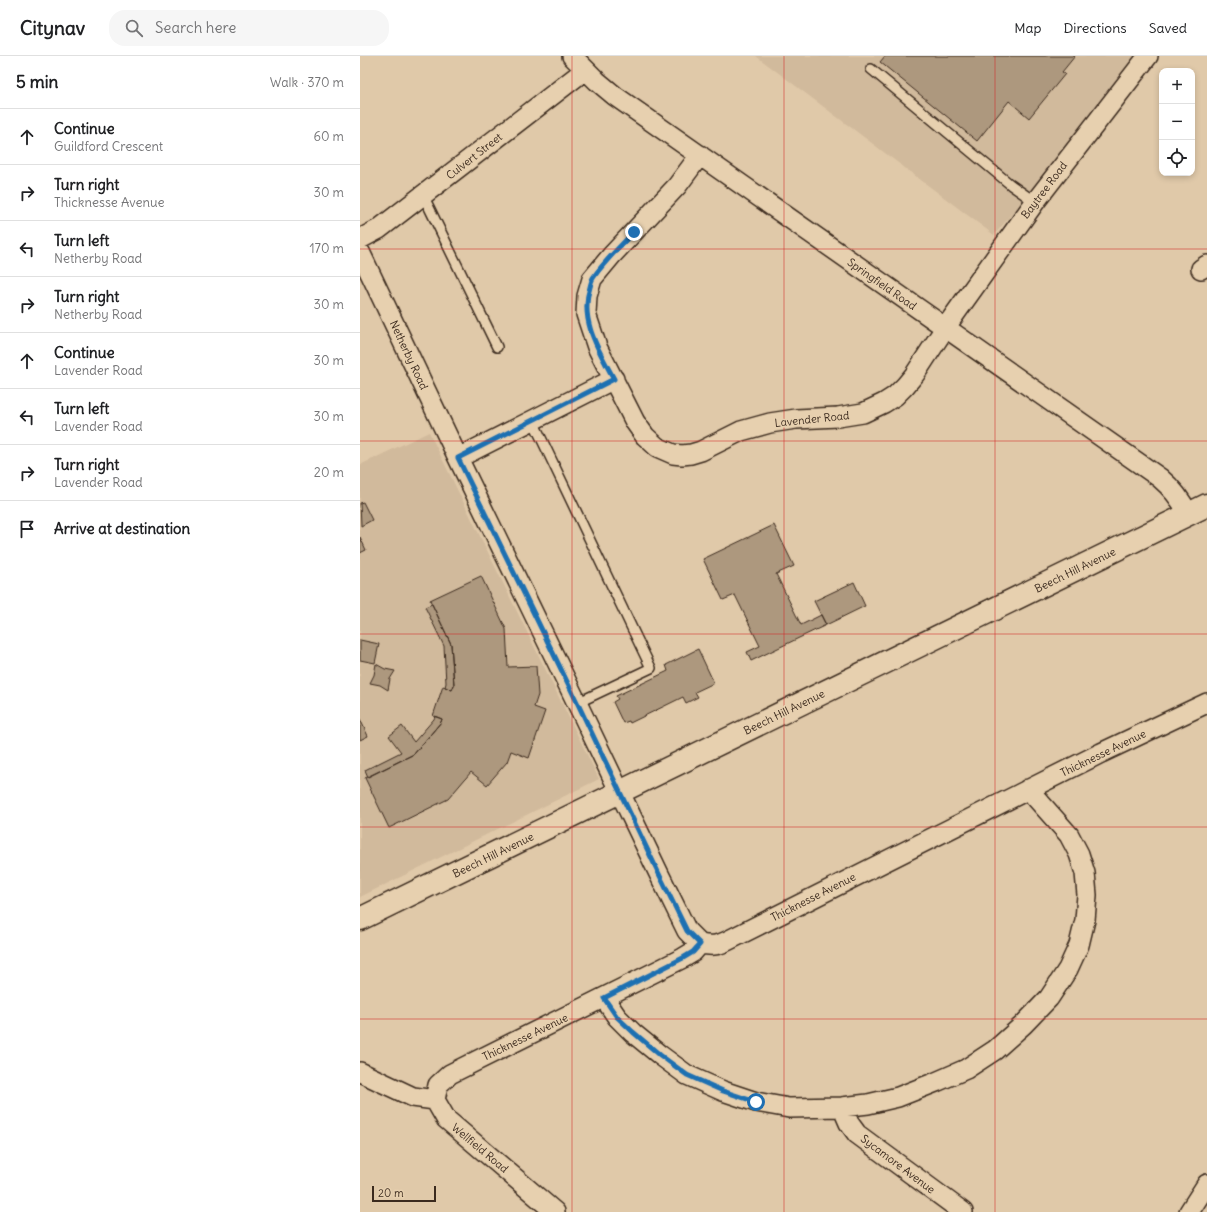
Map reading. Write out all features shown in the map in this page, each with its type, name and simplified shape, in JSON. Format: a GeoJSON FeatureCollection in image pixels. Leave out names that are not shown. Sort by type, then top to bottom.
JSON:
{"type":"FeatureCollection","features":[{"type":"Feature","properties":{"kind":"street","name":"Springfield Road"},"geometry":{"type":"LineString","coordinates":[[572,56],[585,70],[615,96],[1160,478],[1183,502],[1198,509]]}},
{"type":"Feature","properties":{"kind":"street","name":"Baytree Road"},"geometry":{"type":"LineString","coordinates":[[946,328],[1035,202],[1148,56]]}},
{"type":"Feature","properties":{"kind":"street","name":"Culvert Street"},"geometry":{"type":"LineString","coordinates":[[360,239],[379,229],[585,70]]}},
{"type":"Feature","properties":{"kind":"street","name":"Lavender Road"},"geometry":{"type":"LineString","coordinates":[[700,155],[678,186],[612,255],[592,279],[587,296],[586,314],[597,347],[635,422],[645,436],[657,447],[673,454],[691,454],[701,451],[741,431],[770,423],[796,419],[852,416],[874,409],[895,396],[916,374],[946,328]]}},
{"type":"Feature","properties":{"kind":"street","name":"Netherby Road"},"geometry":{"type":"LineString","coordinates":[[360,252],[687,931],[700,944]]}},
{"type":"Feature","properties":{"kind":"street"},"geometry":{"type":"LineString","coordinates":[[458,458],[614,379]]}},
{"type":"Feature","properties":{"kind":"street","name":"Beech Hill Avenue"},"geometry":{"type":"LineString","coordinates":[[360,919],[1198,509]]}},
{"type":"Feature","properties":{"kind":"street","name":"Thicknesse Avenue"},"geometry":{"type":"LineString","coordinates":[[435,1100],[438,1085],[450,1074],[683,958],[693,952],[700,944],[708,946],[718,945],[1028,789],[1207,703]]}},
{"type":"Feature","properties":{"kind":"street"},"geometry":{"type":"LineString","coordinates":[[604,998],[617,1017],[633,1032],[687,1075],[723,1091],[756,1102],[790,1108],[842,1107],[868,1104],[898,1097],[966,1069],[995,1050],[1023,1025],[1049,998],[1068,969],[1079,945],[1085,920],[1087,894],[1085,873],[1079,854],[1069,835],[1028,789]]}},
{"type":"Feature","properties":{"kind":"street"},"geometry":{"type":"LineString","coordinates":[[360,1072],[413,1097],[435,1100]]}},
{"type":"Feature","properties":{"kind":"street","name":"Wellfield Road"},"geometry":{"type":"LineString","coordinates":[[435,1100],[446,1119],[555,1212]]}},
{"type":"Feature","properties":{"kind":"street","name":"Sycamore Avenue"},"geometry":{"type":"LineString","coordinates":[[842,1107],[849,1123],[858,1134],[963,1212]]}},
{"type":"Feature","properties":{"kind":"street"},"geometry":{"type":"LineString","coordinates":[[1189,1212],[1207,1184]]}},
{"type":"Feature","properties":{"kind":"lane"},"geometry":{"type":"LineString","coordinates":[[871,69],[1012,185],[1035,202]]}},
{"type":"Feature","properties":{"kind":"lane"},"geometry":{"type":"LineString","coordinates":[[423,195],[497,347]]}},
{"type":"Feature","properties":{"kind":"lane"},"geometry":{"type":"LineString","coordinates":[[533,421],[651,668],[577,702]]}},
{"type":"Feature","properties":{"kind":"shaded area"},"geometry":{"type":"Polygon","coordinates":[[[756,56],[1147,56],[994,235],[756,56]]]}},
{"type":"Feature","properties":{"kind":"shaded area"},"geometry":{"type":"Polygon","coordinates":[[[429,432],[599,779],[360,897],[360,465],[429,432]]]}},
{"type":"Feature","properties":{"kind":"building"},"geometry":{"type":"Polygon","coordinates":[[[885,56],[1075,56],[1062,72],[1065,74],[1029,118],[1009,101],[977,141],[880,62],[885,56]]]}},
{"type":"Feature","properties":{"kind":"building"},"geometry":{"type":"Polygon","coordinates":[[[363,502],[372,520],[361,526],[360,503],[363,502]]]}},
{"type":"Feature","properties":{"kind":"building"},"geometry":{"type":"Polygon","coordinates":[[[774,525],[794,566],[776,574],[801,625],[821,615],[826,625],[751,661],[747,652],[760,646],[735,595],[723,600],[703,559],[774,525]]]}},
{"type":"Feature","properties":{"kind":"building"},"geometry":{"type":"Polygon","coordinates":[[[360,537],[366,550],[360,553],[360,537]]]}},
{"type":"Feature","properties":{"kind":"building"},"geometry":{"type":"Polygon","coordinates":[[[481,576],[506,629],[508,667],[536,666],[538,695],[534,707],[545,711],[529,758],[511,751],[507,762],[487,785],[471,772],[448,799],[389,828],[365,778],[414,754],[441,722],[442,719],[433,716],[443,686],[452,690],[454,685],[451,644],[430,600],[481,576]]]}},
{"type":"Feature","properties":{"kind":"building"},"geometry":{"type":"Polygon","coordinates":[[[854,582],[865,606],[826,625],[814,601],[854,582]]]}},
{"type":"Feature","properties":{"kind":"building"},"geometry":{"type":"Polygon","coordinates":[[[432,604],[451,644],[454,685],[452,690],[445,687],[444,646],[425,607],[432,604]]]}},
{"type":"Feature","properties":{"kind":"building"},"geometry":{"type":"Polygon","coordinates":[[[360,640],[379,644],[375,663],[360,660],[360,640]]]}},
{"type":"Feature","properties":{"kind":"building"},"geometry":{"type":"Polygon","coordinates":[[[698,649],[714,683],[695,692],[698,697],[686,703],[683,697],[630,723],[629,721],[623,723],[613,702],[618,699],[616,696],[668,671],[666,665],[698,649]]]}},
{"type":"Feature","properties":{"kind":"building"},"geometry":{"type":"Polygon","coordinates":[[[376,664],[385,669],[395,671],[390,679],[388,690],[380,685],[370,683],[374,675],[376,664]]]}},
{"type":"Feature","properties":{"kind":"building"},"geometry":{"type":"Polygon","coordinates":[[[435,716],[442,719],[441,722],[414,754],[368,777],[365,770],[401,752],[389,736],[402,726],[414,742],[435,716]]]}},
{"type":"Feature","properties":{"kind":"building"},"geometry":{"type":"Polygon","coordinates":[[[360,719],[368,736],[360,740],[360,719]]]}},
{"type":"Feature","properties":{"kind":"route"},"geometry":{"type":"LineString","coordinates":[[634,232],[592,279],[587,296],[586,314],[591,330],[597,347],[614,379],[458,458],[687,931],[700,944],[693,952],[683,958],[604,998],[617,1017],[633,1032],[687,1075],[723,1091],[756,1102]]}}]}
